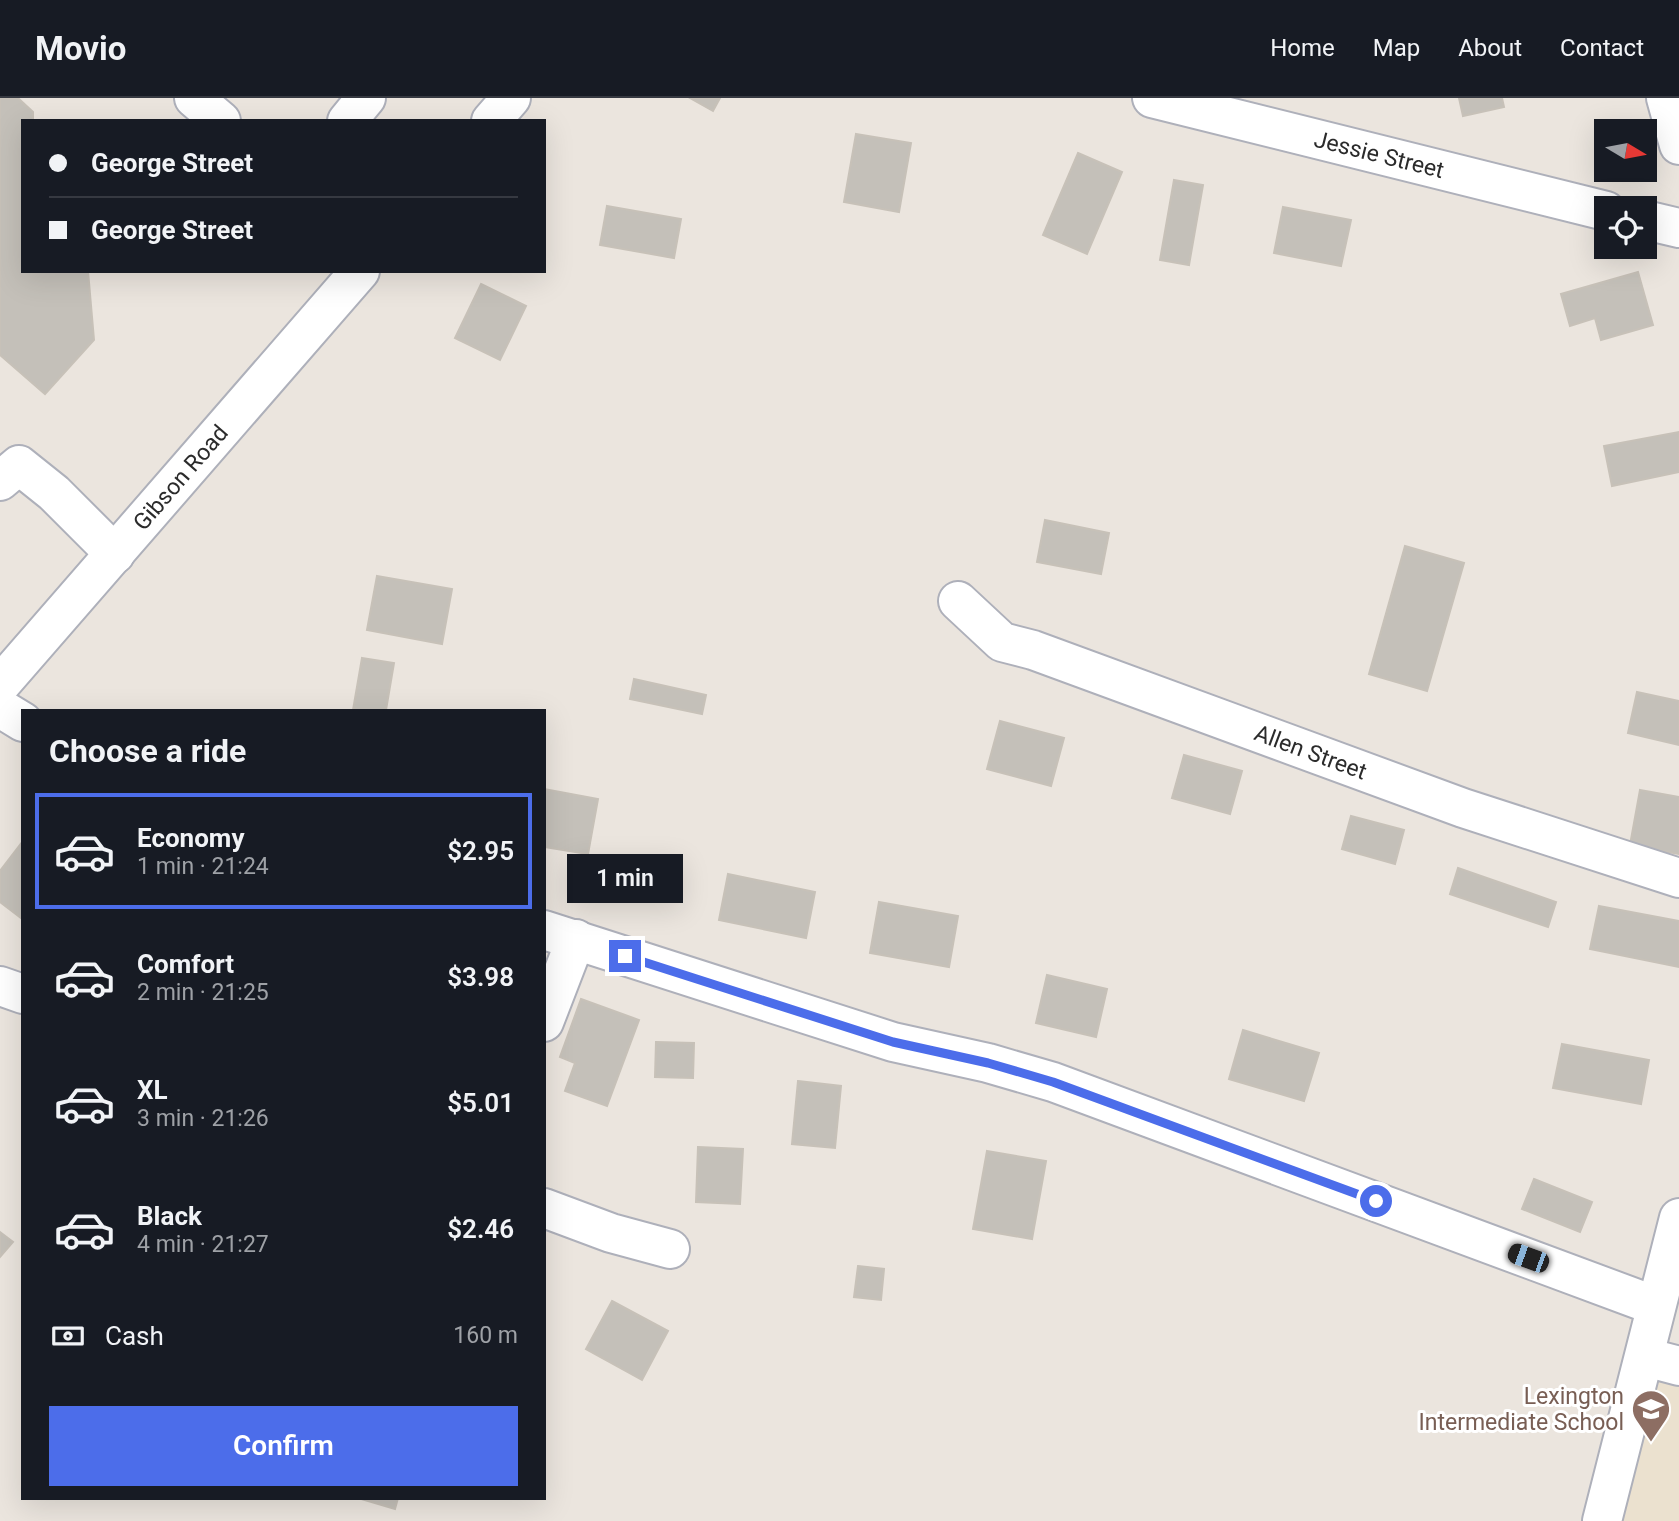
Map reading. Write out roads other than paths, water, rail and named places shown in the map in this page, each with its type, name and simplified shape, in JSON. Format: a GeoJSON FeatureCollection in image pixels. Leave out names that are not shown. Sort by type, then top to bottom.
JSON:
{"type":"FeatureCollection","features":[{"type":"Feature","properties":{"kind":"street"},"geometry":{"type":"LineString","coordinates":[[194,98],[218,119]]}},
{"type":"Feature","properties":{"kind":"street"},"geometry":{"type":"LineString","coordinates":[[349,119],[366,98]]}},
{"type":"Feature","properties":{"kind":"street"},"geometry":{"type":"LineString","coordinates":[[493,119],[511,98]]}},
{"type":"Feature","properties":{"kind":"street","name":"Jessie Street"},"geometry":{"type":"LineString","coordinates":[[1152,98],[1594,208]]}},
{"type":"Feature","properties":{"kind":"street"},"geometry":{"type":"LineString","coordinates":[[1666,98],[1679,145]]}},
{"type":"Feature","properties":{"kind":"street"},"geometry":{"type":"LineString","coordinates":[[1657,223],[1679,229]]}},
{"type":"Feature","properties":{"kind":"street","name":"Gibson Road"},"geometry":{"type":"LineString","coordinates":[[0,685],[358,273]]}},
{"type":"Feature","properties":{"kind":"street"},"geometry":{"type":"LineString","coordinates":[[0,481],[19,464],[115,554]]}},
{"type":"Feature","properties":{"kind":"street","name":"Allen Street"},"geometry":{"type":"LineString","coordinates":[[958,601],[1002,642],[1033,650],[1195,708],[1310,754],[1463,808],[1679,878]]}},
{"type":"Feature","properties":{"kind":"street"},"geometry":{"type":"LineString","coordinates":[[0,708],[21,721]]}},
{"type":"Feature","properties":{"kind":"street"},"geometry":{"type":"LineString","coordinates":[[546,1011],[560,935],[826,1022],[1053,1082],[1656,1306]]}},
{"type":"Feature","properties":{"kind":"street"},"geometry":{"type":"LineString","coordinates":[[0,986],[21,993]]}},
{"type":"Feature","properties":{"kind":"street"},"geometry":{"type":"LineString","coordinates":[[546,1209],[611,1233],[670,1249]]}},
{"type":"Feature","properties":{"kind":"street"},"geometry":{"type":"LineString","coordinates":[[1602,1521],[1662,1362],[1656,1306],[1679,1219]]}},
{"type":"Feature","properties":{"kind":"place","name":"Lexington Intermediate School"},"geometry":{"type":"Point","coordinates":[1651,1443]}}]}
